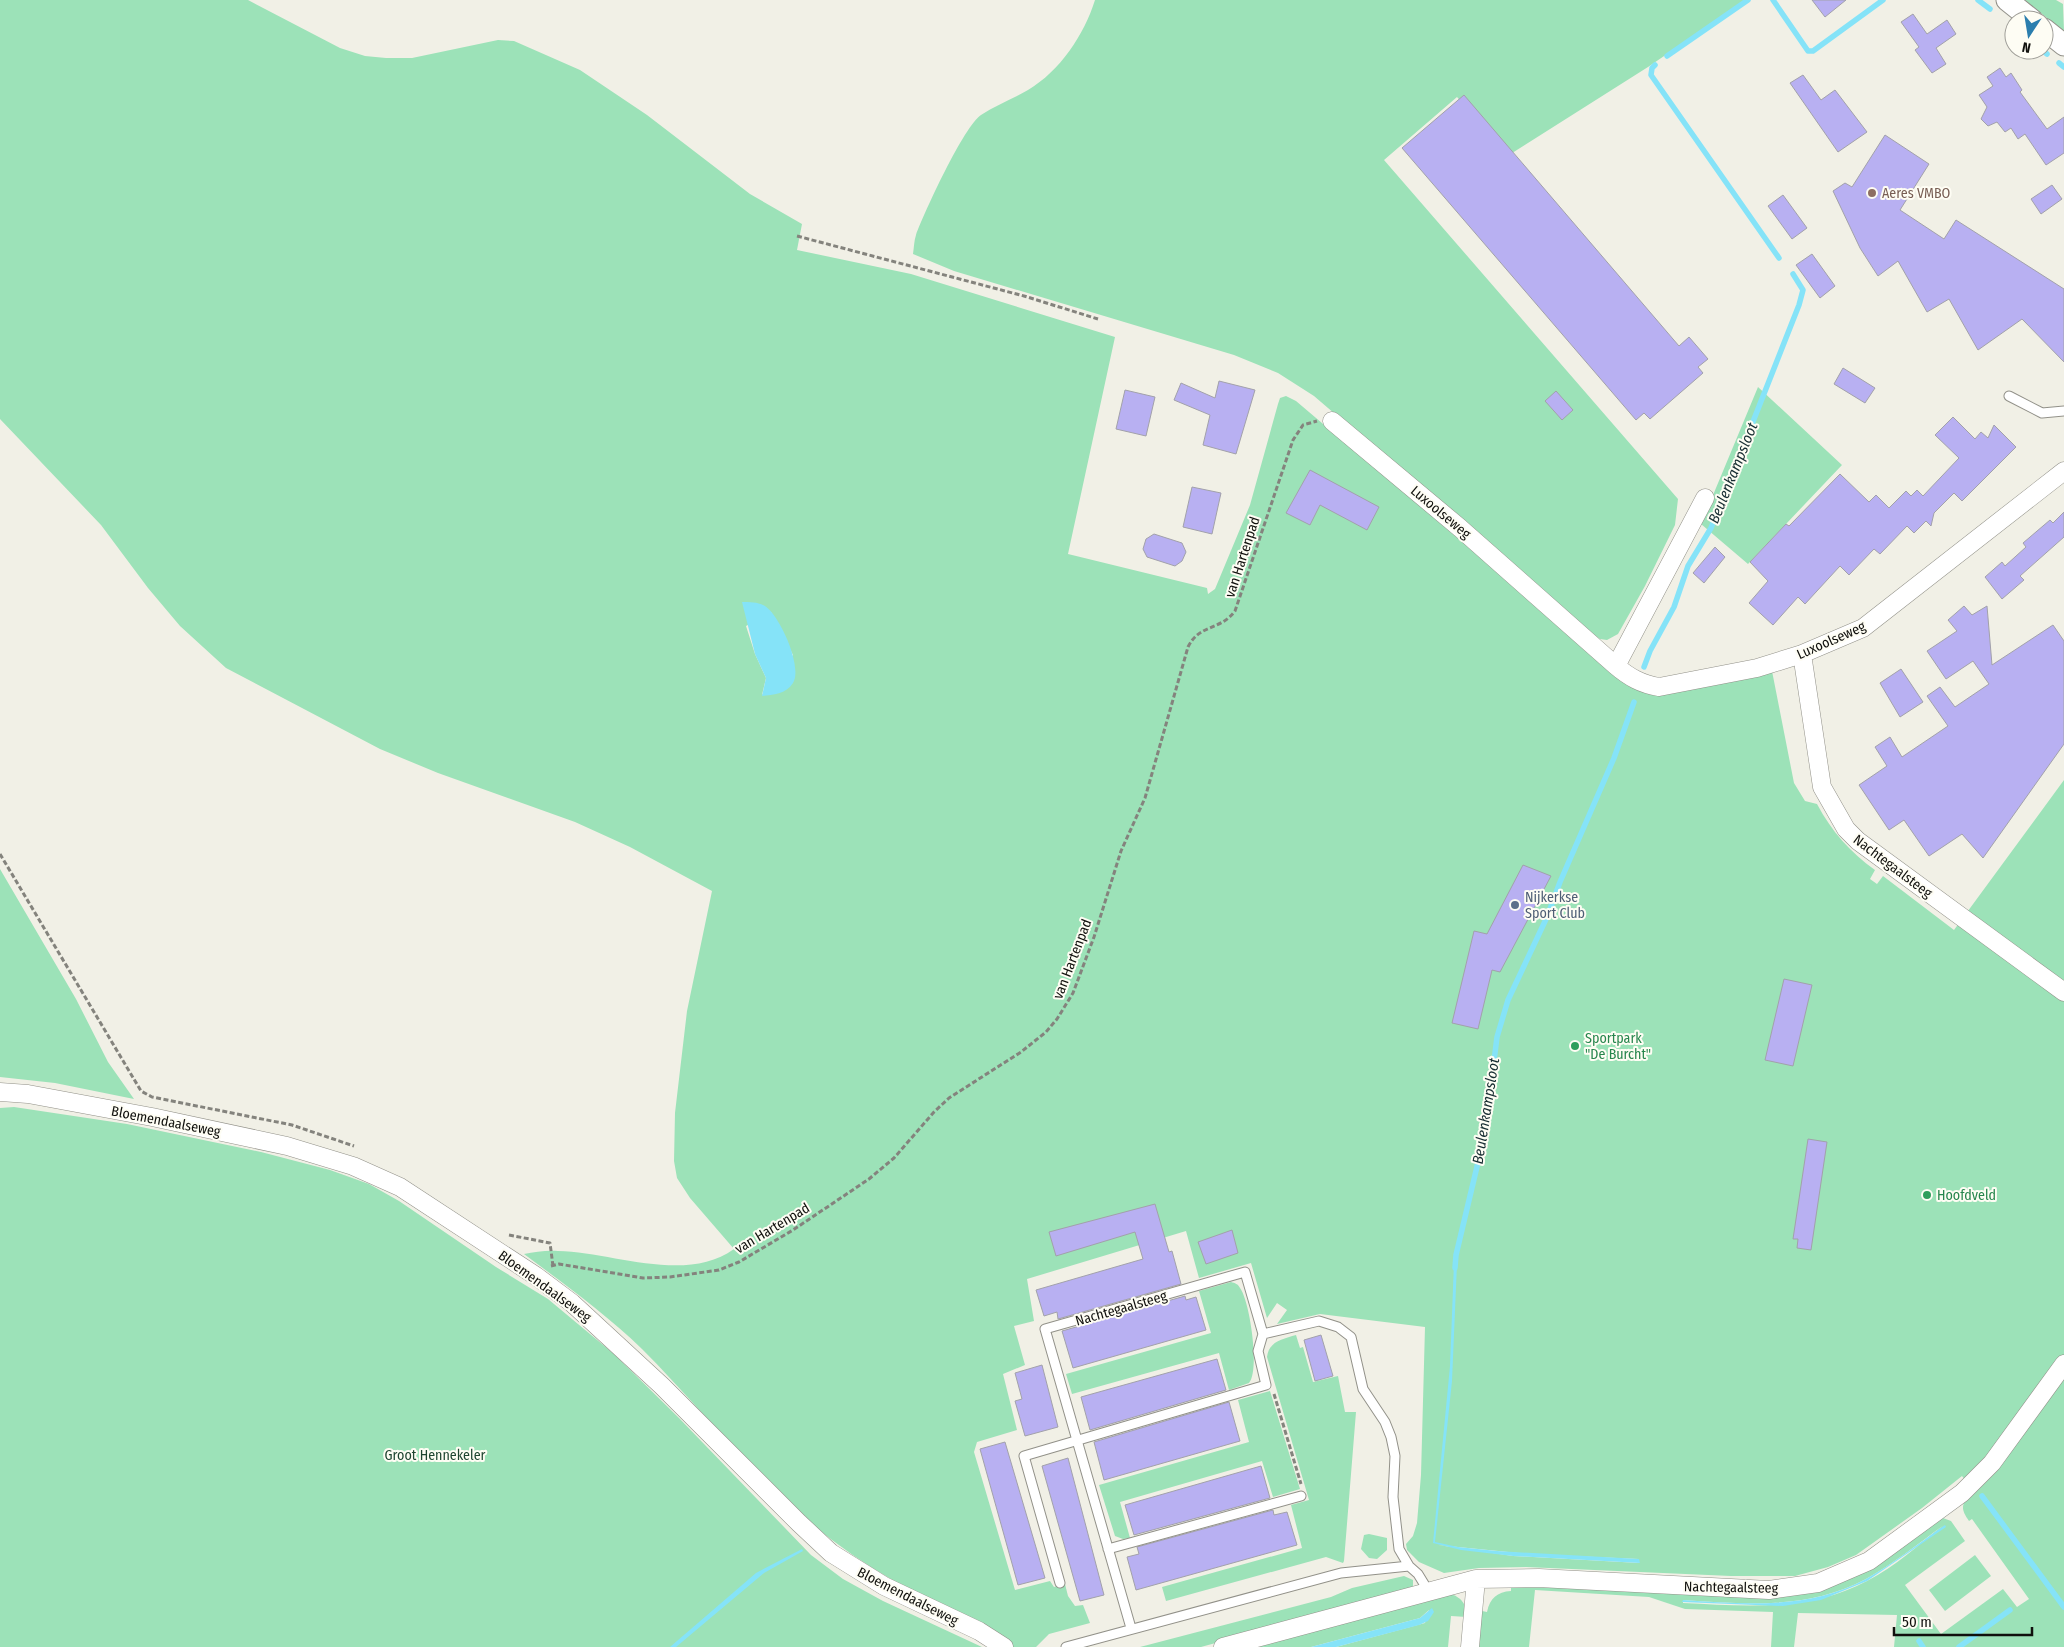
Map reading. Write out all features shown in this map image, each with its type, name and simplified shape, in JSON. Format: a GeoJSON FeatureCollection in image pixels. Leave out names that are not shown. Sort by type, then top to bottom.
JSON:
{"type":"FeatureCollection","features":[{"type":"Feature","properties":{"kind":"street"},"geometry":{"type":"LineString","coordinates":[[2007,0],[2020,10]]}},
{"type":"Feature","properties":{"kind":"street"},"geometry":{"type":"LineString","coordinates":[[2054,37],[2064,45]]}},
{"type":"Feature","properties":{"kind":"street","name":"Luxoolseweg"},"geometry":{"type":"LineString","coordinates":[[1332,421],[1460,528],[1616,666],[1631,678],[1646,685],[1658,687],[1757,668],[1802,654],[1863,628],[2064,471]]}},
{"type":"Feature","properties":{"kind":"street"},"geometry":{"type":"LineString","coordinates":[[1616,666],[1705,498]]}},
{"type":"Feature","properties":{"kind":"street","name":"Nachtegaalsteeg"},"geometry":{"type":"LineString","coordinates":[[1802,654],[1822,787],[1846,829],[1858,841],[2064,992]]}},
{"type":"Feature","properties":{"kind":"street","name":"Bloemendaalseweg"},"geometry":{"type":"LineString","coordinates":[[0,1092],[28,1094],[287,1146],[353,1166],[400,1187],[536,1276],[572,1303],[628,1353],[799,1523],[831,1552],[884,1586],[979,1631],[1004,1647]]}},
{"type":"Feature","properties":{"kind":"street","name":"Nachtegaalsteeg"},"geometry":{"type":"LineString","coordinates":[[1223,1647],[1476,1580],[1540,1578],[1769,1590],[1804,1586],[1832,1578],[1869,1561],[1962,1493],[1992,1463],[2064,1364]]}},
{"type":"Feature","properties":{"kind":"street"},"geometry":{"type":"LineString","coordinates":[[1470,1647],[1476,1580]]}},
{"type":"Feature","properties":{"kind":"lane"},"geometry":{"type":"LineString","coordinates":[[2008,396],[2042,413],[2064,411]]}},
{"type":"Feature","properties":{"kind":"lane","name":"Nachtegaalsteeg"},"geometry":{"type":"LineString","coordinates":[[1131,1628],[1045,1329],[1246,1272],[1263,1334],[1258,1351],[1266,1385]]}},
{"type":"Feature","properties":{"kind":"lane"},"geometry":{"type":"LineString","coordinates":[[1263,1334],[1319,1321],[1338,1327],[1351,1337],[1363,1390],[1385,1422],[1391,1437],[1395,1456],[1393,1497],[1396,1538],[1399,1549],[1409,1566],[1418,1574],[1429,1592]]}},
{"type":"Feature","properties":{"kind":"lane"},"geometry":{"type":"LineString","coordinates":[[1060,1583],[1024,1456],[1266,1385]]}},
{"type":"Feature","properties":{"kind":"lane"},"geometry":{"type":"LineString","coordinates":[[1108,1549],[1301,1496]]}},
{"type":"Feature","properties":{"kind":"lane"},"geometry":{"type":"LineString","coordinates":[[1066,1647],[1341,1573],[1409,1566]]}},
{"type":"Feature","properties":{"kind":"path"},"geometry":{"type":"LineString","coordinates":[[797,236],[1024,296],[1098,319]]}},
{"type":"Feature","properties":{"kind":"path","name":"van Hartenpad"},"geometry":{"type":"LineString","coordinates":[[553,1266],[559,1264],[590,1268],[643,1278],[670,1278],[720,1270],[739,1262],[793,1230],[870,1179],[894,1158],[934,1112],[950,1098],[1020,1052],[1046,1032],[1057,1019],[1073,993],[1094,937],[1121,851],[1145,798],[1188,647],[1195,634],[1224,622],[1235,611],[1298,430],[1309,422],[1332,421]]}},
{"type":"Feature","properties":{"kind":"path"},"geometry":{"type":"LineString","coordinates":[[0,854],[141,1091],[152,1097]]}},
{"type":"Feature","properties":{"kind":"path"},"geometry":{"type":"LineString","coordinates":[[1266,1385],[1274,1391],[1304,1495],[1301,1496]]}},
{"type":"Feature","properties":{"kind":"green space"},"geometry":{"type":"Polygon","coordinates":[[[0,0],[248,0],[340,48],[365,56],[386,58],[412,58],[498,40],[514,41],[580,70],[647,115],[750,194],[802,224],[797,250],[911,274],[1115,337],[1068,554],[1207,588],[1208,594],[1215,589],[1250,505],[1280,398],[1286,396],[1296,401],[1632,686],[1772,671],[1794,783],[1805,801],[1817,804],[1842,841],[1875,870],[1870,879],[1877,884],[1883,876],[1954,930],[2064,780],[2064,1647],[1894,1647],[1897,1615],[1798,1613],[1794,1647],[1771,1647],[1773,1612],[1685,1609],[1649,1597],[1535,1590],[1529,1647],[1478,1647],[1482,1611],[1487,1612],[1492,1599],[1498,1594],[1511,1591],[1511,1585],[1775,1596],[1943,1518],[1951,1521],[1965,1541],[1905,1585],[1941,1634],[2003,1589],[2017,1607],[2029,1599],[1972,1519],[1969,1521],[1966,1516],[1963,1505],[1974,1491],[1962,1476],[1922,1508],[1856,1555],[1828,1567],[1795,1576],[1731,1576],[1526,1567],[1479,1568],[1444,1573],[1419,1562],[1407,1550],[1406,1544],[1413,1536],[1417,1523],[1421,1475],[1425,1327],[1320,1314],[1277,1324],[1287,1310],[1277,1303],[1267,1318],[1251,1263],[1199,1278],[1186,1231],[1027,1279],[1034,1321],[1014,1326],[1025,1365],[1003,1374],[1017,1430],[977,1442],[974,1452],[1015,1590],[1050,1581],[1054,1587],[1065,1584],[1068,1596],[1075,1606],[1083,1605],[1090,1623],[1049,1634],[1036,1647],[1013,1647],[999,1636],[892,1580],[832,1540],[806,1519],[757,1473],[642,1349],[599,1311],[524,1254],[558,1251],[648,1264],[671,1265],[694,1264],[715,1259],[734,1249],[690,1198],[677,1178],[674,1161],[675,1113],[687,1011],[712,891],[630,847],[575,822],[438,773],[380,749],[226,668],[180,626],[148,588],[101,525],[0,419],[0,0]],[[771,612],[746,626],[755,654],[766,678],[762,695],[793,655],[771,612]],[[1944,1525],[1866,1579],[1822,1596],[1776,1603],[1683,1600],[1683,1603],[1754,1606],[1777,1605],[1823,1598],[1845,1591],[1877,1575],[1897,1562],[1944,1525]],[[1438,1545],[1513,1556],[1639,1563],[1639,1559],[1529,1554],[1438,1545]]]}},
{"type":"Feature","properties":{"kind":"green space"},"geometry":{"type":"Polygon","coordinates":[[[1095,0],[1746,0],[1648,67],[1509,155],[1457,97],[1384,160],[1678,499],[1675,525],[1645,586],[1618,634],[1607,640],[1600,639],[1587,630],[1314,396],[1278,373],[1234,355],[954,271],[913,254],[916,235],[927,209],[955,152],[974,122],[987,111],[1028,90],[1050,73],[1077,39],[1095,0]]]}},
{"type":"Feature","properties":{"kind":"green space"},"geometry":{"type":"Polygon","coordinates":[[[2025,0],[2056,0],[2063,4],[2064,32],[2054,24],[2054,10],[2037,10],[2025,0]]]}},
{"type":"Feature","properties":{"kind":"green space"},"geometry":{"type":"Polygon","coordinates":[[[1758,387],[1842,465],[1748,564],[1701,524],[1758,387]]]}},
{"type":"Feature","properties":{"kind":"green space"},"geometry":{"type":"Polygon","coordinates":[[[0,869],[76,999],[108,1062],[134,1099],[55,1083],[0,1077],[0,869]]]}},
{"type":"Feature","properties":{"kind":"green space","name":"Groot Hennekeler"},"geometry":{"type":"Polygon","coordinates":[[[14,1107],[127,1124],[261,1152],[330,1170],[369,1184],[399,1201],[496,1267],[548,1299],[614,1354],[679,1418],[811,1555],[843,1579],[883,1601],[982,1647],[0,1647],[0,1108],[14,1107]]]}},
{"type":"Feature","properties":{"kind":"green space"},"geometry":{"type":"Polygon","coordinates":[[[1231,1282],[1238,1286],[1244,1295],[1250,1321],[1254,1365],[1249,1383],[1229,1390],[1219,1353],[1072,1394],[1066,1374],[1211,1333],[1199,1291],[1231,1282]]]}},
{"type":"Feature","properties":{"kind":"green space"},"geometry":{"type":"Polygon","coordinates":[[[1296,1335],[1300,1348],[1303,1347],[1313,1382],[1338,1376],[1345,1412],[1356,1412],[1344,1561],[1343,1563],[1326,1557],[1166,1601],[1162,1587],[1302,1548],[1291,1505],[1309,1500],[1267,1357],[1274,1344],[1296,1335]]]}},
{"type":"Feature","properties":{"kind":"green space"},"geometry":{"type":"Polygon","coordinates":[[[1270,1391],[1300,1489],[1273,1497],[1262,1461],[1120,1502],[1130,1538],[1123,1539],[1115,1536],[1099,1485],[1249,1442],[1238,1400],[1270,1391]]]}},
{"type":"Feature","properties":{"kind":"green space"},"geometry":{"type":"Polygon","coordinates":[[[1369,1534],[1387,1538],[1387,1550],[1377,1559],[1369,1558],[1361,1549],[1364,1535],[1369,1534]]]}},
{"type":"Feature","properties":{"kind":"green space"},"geometry":{"type":"Polygon","coordinates":[[[1975,1555],[1991,1576],[1945,1611],[1929,1590],[1975,1555]]]}},
{"type":"Feature","properties":{"kind":"green space"},"geometry":{"type":"Polygon","coordinates":[[[1404,1576],[1413,1580],[1413,1587],[1406,1591],[1201,1647],[1140,1647],[1331,1597],[1352,1588],[1404,1576]]]}},
{"type":"Feature","properties":{"kind":"green space"},"geometry":{"type":"Polygon","coordinates":[[[1449,1593],[1462,1602],[1466,1608],[1467,1617],[1451,1616],[1448,1647],[1336,1647],[1425,1623],[1429,1610],[1420,1618],[1311,1647],[1250,1647],[1449,1593]]]}},
{"type":"Feature","properties":{"kind":"water"},"geometry":{"type":"Polygon","coordinates":[[[742,602],[757,603],[765,606],[777,620],[783,631],[792,654],[795,676],[790,687],[783,692],[762,696],[766,678],[755,654],[742,602]]]}},
{"type":"Feature","properties":{"kind":"water"},"geometry":{"type":"Polygon","coordinates":[[[1454,1262],[1457,1264],[1452,1381],[1435,1542],[1458,1547],[1497,1551],[1639,1559],[1640,1563],[1513,1556],[1461,1550],[1433,1543],[1450,1366],[1454,1262]]]}},
{"type":"Feature","properties":{"kind":"water"},"geometry":{"type":"Polygon","coordinates":[[[1945,1525],[1946,1527],[1867,1581],[1821,1600],[1783,1606],[1682,1602],[1683,1600],[1776,1603],[1822,1596],[1866,1579],[1945,1525]]]}},
{"type":"Feature","properties":{"kind":"water"},"geometry":{"type":"Polygon","coordinates":[[[802,1549],[803,1551],[764,1573],[676,1647],[670,1647],[756,1573],[802,1549]]]}},
{"type":"Feature","properties":{"kind":"water"},"geometry":{"type":"Polygon","coordinates":[[[1432,1608],[1434,1612],[1428,1621],[1419,1625],[1336,1647],[1311,1647],[1420,1618],[1432,1608]]]}},
{"type":"Feature","properties":{"kind":"building"},"geometry":{"type":"Polygon","coordinates":[[[1812,0],[1846,0],[1825,17],[1812,0]]]}},
{"type":"Feature","properties":{"kind":"building"},"geometry":{"type":"Polygon","coordinates":[[[1913,14],[1927,34],[1947,20],[1956,34],[1936,48],[1946,64],[1932,73],[1915,50],[1919,47],[1901,22],[1913,14]]]}},
{"type":"Feature","properties":{"kind":"building"},"geometry":{"type":"Polygon","coordinates":[[[2000,68],[2006,77],[2011,73],[2022,90],[2020,92],[2047,129],[2064,117],[2064,153],[2046,165],[2025,134],[2018,139],[2011,128],[2005,132],[1997,122],[1988,126],[1981,119],[1987,107],[1979,95],[1993,86],[1987,77],[2000,68]]]}},
{"type":"Feature","properties":{"kind":"building"},"geometry":{"type":"Polygon","coordinates":[[[1803,75],[1821,100],[1835,90],[1867,132],[1838,152],[1790,83],[1803,75]]]}},
{"type":"Feature","properties":{"kind":"building"},"geometry":{"type":"Polygon","coordinates":[[[1464,95],[1679,346],[1689,337],[1708,359],[1698,367],[1703,373],[1650,419],[1644,413],[1636,420],[1402,148],[1464,95]]]}},
{"type":"Feature","properties":{"kind":"building"},"geometry":{"type":"Polygon","coordinates":[[[1885,135],[1929,164],[1900,210],[1944,239],[1956,220],[2064,289],[2064,362],[2022,319],[1978,350],[1949,299],[1927,312],[1898,261],[1878,276],[1860,248],[1833,191],[1845,183],[1852,187],[1885,135]]]}},
{"type":"Feature","properties":{"kind":"building"},"geometry":{"type":"Polygon","coordinates":[[[2052,185],[2062,199],[2041,214],[2031,199],[2052,185]]]}},
{"type":"Feature","properties":{"kind":"building"},"geometry":{"type":"Polygon","coordinates":[[[1783,195],[1807,228],[1792,239],[1768,206],[1783,195]]]}},
{"type":"Feature","properties":{"kind":"building"},"geometry":{"type":"Polygon","coordinates":[[[1812,254],[1835,286],[1820,298],[1796,265],[1812,254]]]}},
{"type":"Feature","properties":{"kind":"building"},"geometry":{"type":"Polygon","coordinates":[[[1843,368],[1875,388],[1865,403],[1834,384],[1843,368]]]}},
{"type":"Feature","properties":{"kind":"building"},"geometry":{"type":"Polygon","coordinates":[[[1219,381],[1255,390],[1236,454],[1203,445],[1210,415],[1174,400],[1181,383],[1215,398],[1219,381]]]}},
{"type":"Feature","properties":{"kind":"building"},"geometry":{"type":"Polygon","coordinates":[[[1125,390],[1155,397],[1146,436],[1116,429],[1125,390]]]}},
{"type":"Feature","properties":{"kind":"building"},"geometry":{"type":"Polygon","coordinates":[[[1556,391],[1573,410],[1562,420],[1545,401],[1556,391]]]}},
{"type":"Feature","properties":{"kind":"building"},"geometry":{"type":"Polygon","coordinates":[[[1953,417],[1975,439],[1981,432],[1988,438],[1994,425],[2016,447],[1962,501],[1954,493],[1934,513],[1931,526],[1926,521],[1914,533],[1907,526],[1880,554],[1874,549],[1849,575],[1840,566],[1805,604],[1798,597],[1773,625],[1749,603],[1768,581],[1750,562],[1786,524],[1789,526],[1840,474],[1869,502],[1876,495],[1889,508],[1906,491],[1911,496],[1917,490],[1923,496],[1959,458],[1935,435],[1953,417]]]}},
{"type":"Feature","properties":{"kind":"building"},"geometry":{"type":"Polygon","coordinates":[[[1310,470],[1379,507],[1367,530],[1320,505],[1310,525],[1286,513],[1310,470]]]}},
{"type":"Feature","properties":{"kind":"building"},"geometry":{"type":"Polygon","coordinates":[[[1192,487],[1221,493],[1212,534],[1183,527],[1192,487]]]}},
{"type":"Feature","properties":{"kind":"building"},"geometry":{"type":"Polygon","coordinates":[[[2064,512],[2064,537],[2020,576],[2024,580],[2002,599],[1985,577],[2002,562],[2005,566],[2026,547],[2023,543],[2050,520],[2053,523],[2064,512]]]}},
{"type":"Feature","properties":{"kind":"building"},"geometry":{"type":"Polygon","coordinates":[[[1154,534],[1182,543],[1186,552],[1182,561],[1175,566],[1147,557],[1143,549],[1146,539],[1154,534]]]}},
{"type":"Feature","properties":{"kind":"building"},"geometry":{"type":"Polygon","coordinates":[[[1715,547],[1725,557],[1704,583],[1693,573],[1715,547]]]}},
{"type":"Feature","properties":{"kind":"building"},"geometry":{"type":"Polygon","coordinates":[[[1964,606],[1972,615],[1987,606],[1992,665],[2053,625],[2064,641],[2064,744],[1983,858],[1962,834],[1929,856],[1904,820],[1889,830],[1859,785],[1887,766],[1875,747],[1890,737],[1902,757],[1948,726],[1927,696],[1940,687],[1955,707],[1989,684],[1973,661],[1946,679],[1927,651],[1957,631],[1948,620],[1964,606]]]}},
{"type":"Feature","properties":{"kind":"building"},"geometry":{"type":"Polygon","coordinates":[[[1901,669],[1923,702],[1900,717],[1880,683],[1901,669]]]}},
{"type":"Feature","properties":{"kind":"building"},"geometry":{"type":"Polygon","coordinates":[[[1523,865],[1551,876],[1500,972],[1492,970],[1478,1029],[1452,1023],[1474,931],[1487,934],[1523,865]]]}},
{"type":"Feature","properties":{"kind":"building"},"geometry":{"type":"Polygon","coordinates":[[[1784,979],[1812,985],[1793,1066],[1765,1060],[1784,979]]]}},
{"type":"Feature","properties":{"kind":"building"},"geometry":{"type":"Polygon","coordinates":[[[1808,1139],[1827,1142],[1811,1250],[1797,1248],[1798,1239],[1793,1239],[1808,1139]]]}},
{"type":"Feature","properties":{"kind":"building"},"geometry":{"type":"Polygon","coordinates":[[[1155,1204],[1169,1252],[1172,1251],[1181,1284],[1058,1319],[1057,1312],[1044,1316],[1036,1290],[1143,1259],[1135,1232],[1056,1256],[1049,1232],[1155,1204]]]}},
{"type":"Feature","properties":{"kind":"building"},"geometry":{"type":"Polygon","coordinates":[[[1232,1230],[1238,1253],[1206,1264],[1198,1242],[1232,1230]]]}},
{"type":"Feature","properties":{"kind":"building"},"geometry":{"type":"Polygon","coordinates":[[[1185,1296],[1186,1300],[1196,1297],[1206,1330],[1073,1368],[1062,1331],[1185,1296]]]}},
{"type":"Feature","properties":{"kind":"building"},"geometry":{"type":"Polygon","coordinates":[[[1321,1335],[1333,1376],[1315,1381],[1304,1340],[1321,1335]]]}},
{"type":"Feature","properties":{"kind":"building"},"geometry":{"type":"Polygon","coordinates":[[[1217,1359],[1226,1390],[1090,1430],[1081,1397],[1217,1359]]]}},
{"type":"Feature","properties":{"kind":"building"},"geometry":{"type":"Polygon","coordinates":[[[1042,1365],[1058,1427],[1025,1436],[1015,1401],[1022,1399],[1015,1373],[1042,1365]]]}},
{"type":"Feature","properties":{"kind":"building"},"geometry":{"type":"Polygon","coordinates":[[[1229,1402],[1240,1441],[1104,1480],[1094,1442],[1229,1402]]]}},
{"type":"Feature","properties":{"kind":"building"},"geometry":{"type":"Polygon","coordinates":[[[1005,1442],[1045,1578],[1018,1585],[980,1449],[1005,1442]]]}},
{"type":"Feature","properties":{"kind":"building"},"geometry":{"type":"Polygon","coordinates":[[[1068,1458],[1104,1595],[1080,1601],[1042,1466],[1068,1458]]]}},
{"type":"Feature","properties":{"kind":"building"},"geometry":{"type":"Polygon","coordinates":[[[1261,1466],[1270,1498],[1134,1535],[1125,1505],[1261,1466]]]}},
{"type":"Feature","properties":{"kind":"building"},"geometry":{"type":"Polygon","coordinates":[[[1273,1510],[1274,1515],[1287,1512],[1297,1545],[1136,1590],[1127,1557],[1139,1554],[1137,1547],[1273,1510]]]}},
{"type":"Feature","properties":{"kind":"waterway","name":"Beulenkampsloot"},"geometry":{"type":"LineString","coordinates":[[1667,56],[1748,0]]}},
{"type":"Feature","properties":{"kind":"waterway"},"geometry":{"type":"LineString","coordinates":[[1773,0],[1808,51],[1813,51],[1883,0]]}},
{"type":"Feature","properties":{"kind":"waterway"},"geometry":{"type":"LineString","coordinates":[[1978,0],[1990,9]]}},
{"type":"Feature","properties":{"kind":"waterway"},"geometry":{"type":"LineString","coordinates":[[2059,63],[2064,67]]}},
{"type":"Feature","properties":{"kind":"waterway","name":"Beulenkampsloot"},"geometry":{"type":"LineString","coordinates":[[1655,65],[1652,68],[1651,75],[1779,258]]}},
{"type":"Feature","properties":{"kind":"waterway","name":"Beulenkampsloot"},"geometry":{"type":"LineString","coordinates":[[1644,667],[1650,651],[1674,607],[1688,566],[1711,528],[1799,305],[1803,290],[1793,274]]}},
{"type":"Feature","properties":{"kind":"waterway","name":"Beulenkampsloot"},"geometry":{"type":"LineString","coordinates":[[1455,1268],[1456,1255],[1485,1133],[1497,1037],[1508,1000],[1547,917],[1560,882],[1614,758],[1634,702]]}},
{"type":"Feature","properties":{"kind":"waterway"},"geometry":{"type":"LineString","coordinates":[[1982,1496],[2064,1607]]}},
{"type":"Feature","properties":{"kind":"waterway"},"geometry":{"type":"LineString","coordinates":[[1959,1647],[2010,1610]]}},
{"type":"Feature","properties":{"kind":"waterway"},"geometry":{"type":"LineString","coordinates":[[1919,1641],[1923,1647]]}},
{"type":"Feature","properties":{"kind":"place","name":"Aeres VMBO"},"geometry":{"type":"Point","coordinates":[1872,193]}},
{"type":"Feature","properties":{"kind":"place","name":"Nijkerkse Sport Club"},"geometry":{"type":"Point","coordinates":[1515,905]}},
{"type":"Feature","properties":{"kind":"place","name":"Sportpark \"De Burcht\""},"geometry":{"type":"Point","coordinates":[1575,1046]}},
{"type":"Feature","properties":{"kind":"place","name":"Hoofdveld"},"geometry":{"type":"Point","coordinates":[1927,1195]}}]}
